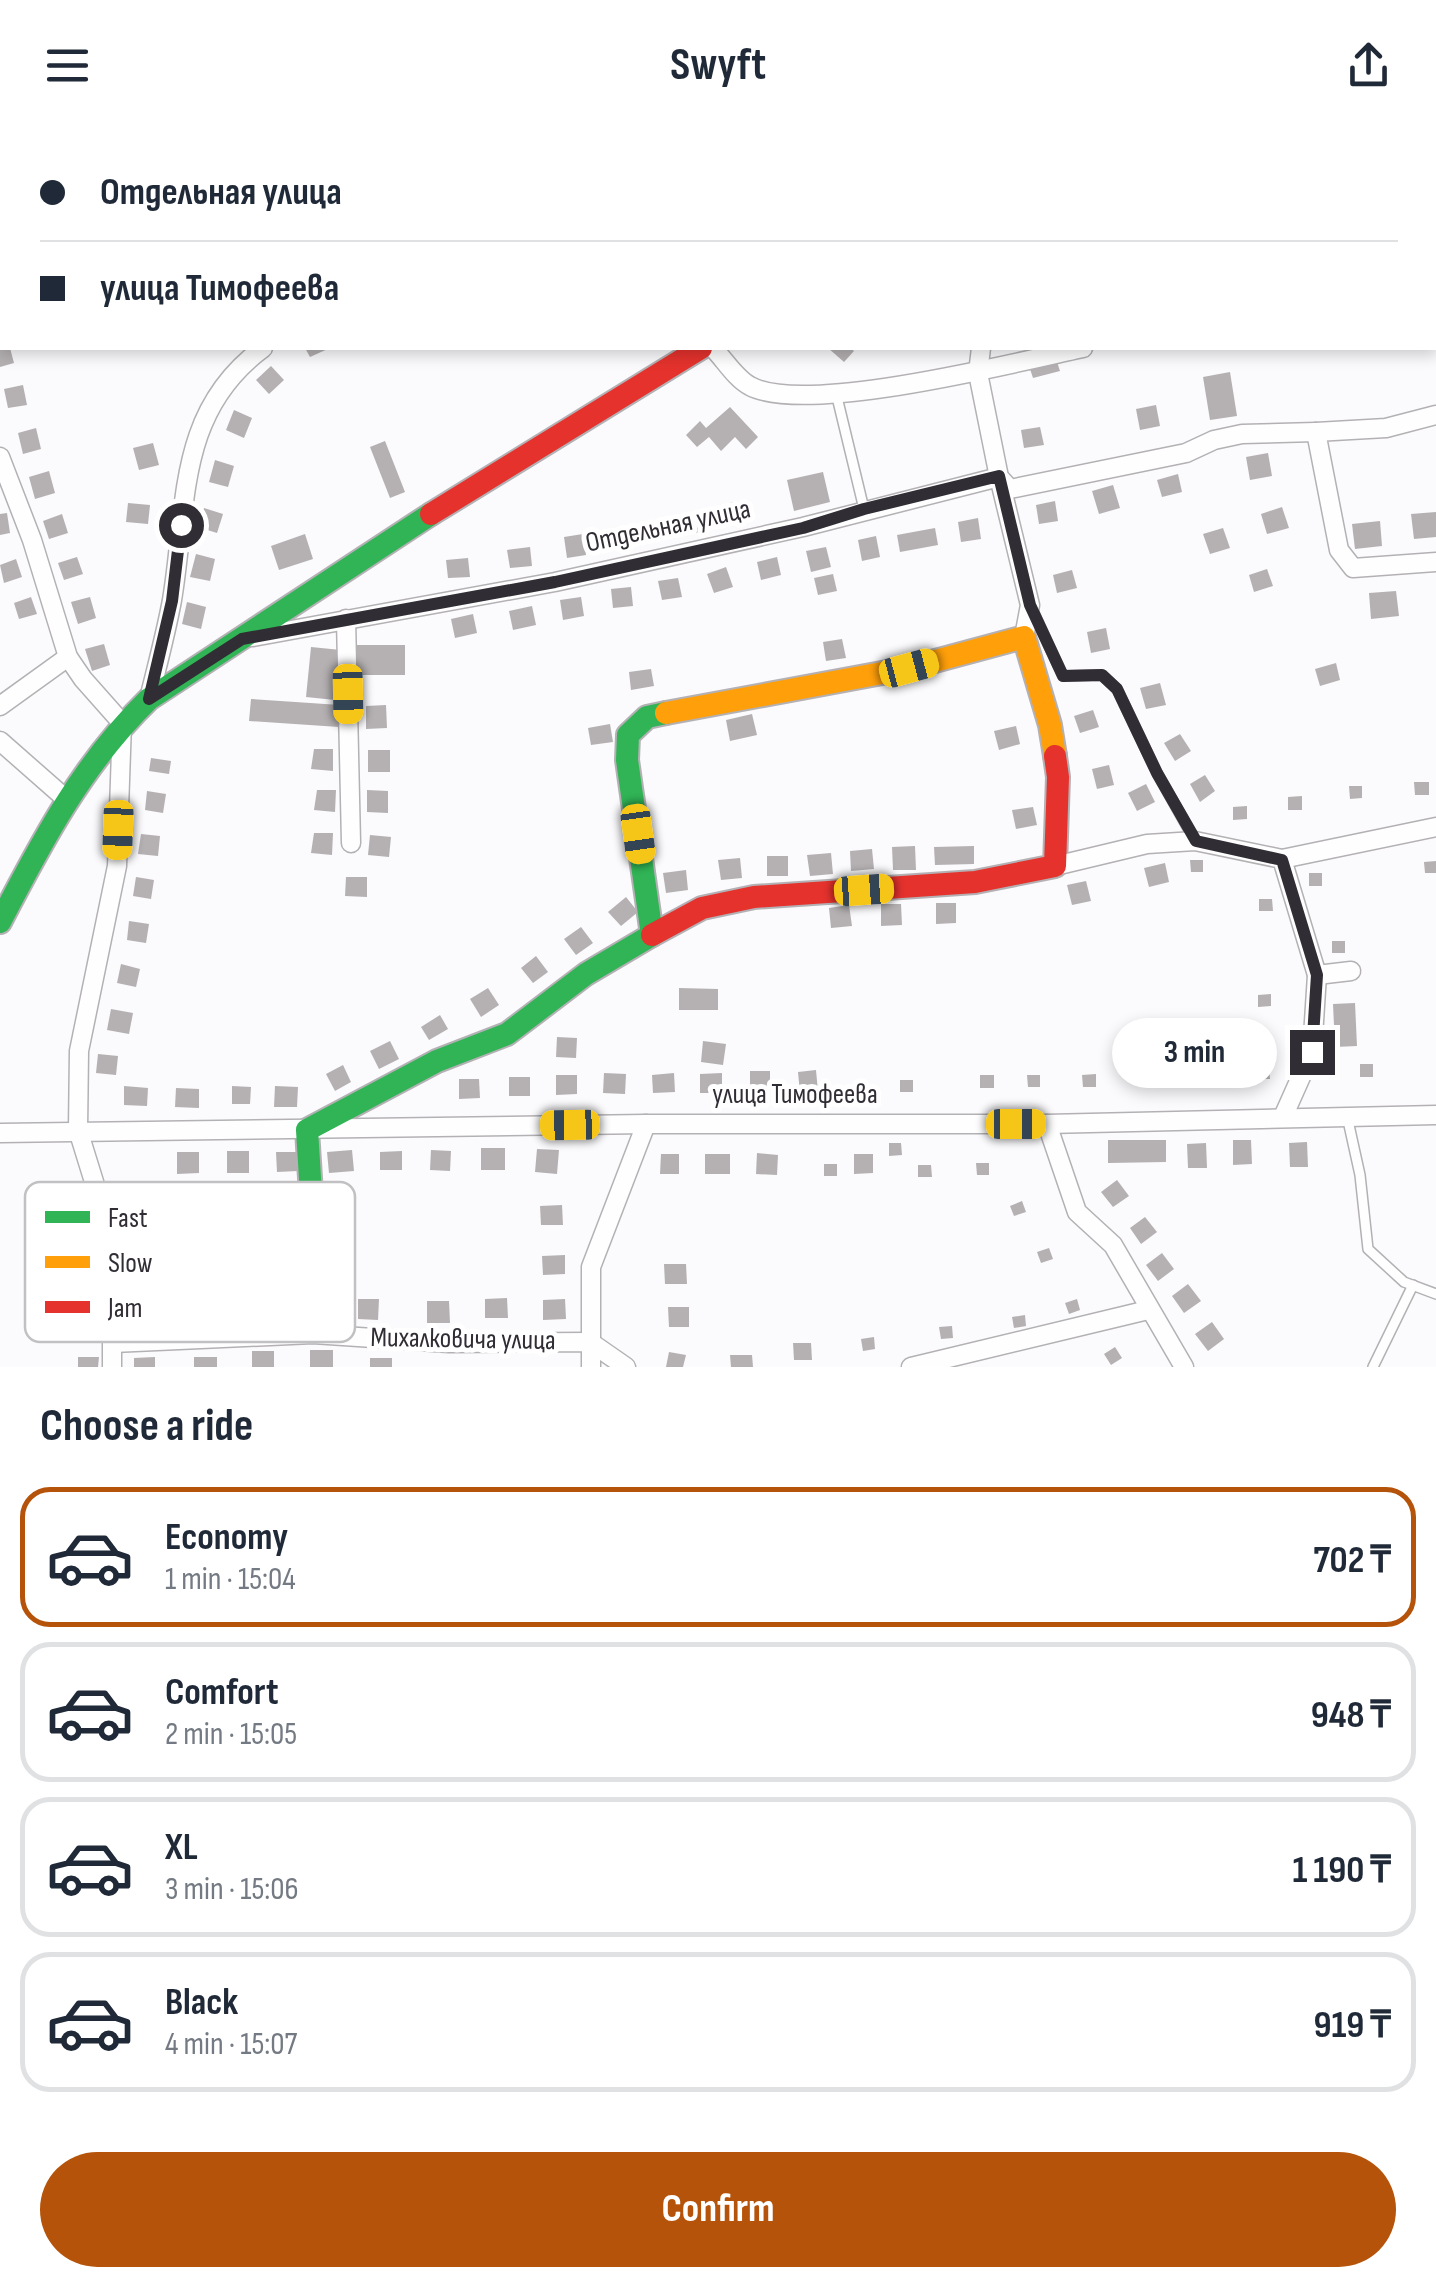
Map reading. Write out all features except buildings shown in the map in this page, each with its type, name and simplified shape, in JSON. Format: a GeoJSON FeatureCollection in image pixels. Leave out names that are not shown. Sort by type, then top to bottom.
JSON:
{"type":"FeatureCollection","features":[{"type":"Feature","properties":{"kind":"street"},"geometry":{"type":"LineString","coordinates":[[149,699],[172,601],[185,487],[208,406],[238,366],[260,350]]}},
{"type":"Feature","properties":{"kind":"street","name":"Отдельная улица"},"geometry":{"type":"LineString","coordinates":[[0,922],[66,798],[122,723],[149,699],[499,470],[698,350]]}},
{"type":"Feature","properties":{"kind":"street"},"geometry":{"type":"LineString","coordinates":[[715,350],[747,386],[777,396],[836,393],[978,372],[1074,350]]}},
{"type":"Feature","properties":{"kind":"street"},"geometry":{"type":"LineString","coordinates":[[981,350],[978,372],[1030,605],[1024,637],[1050,725],[1058,777],[1055,866]]}},
{"type":"Feature","properties":{"kind":"street"},"geometry":{"type":"LineString","coordinates":[[1436,416],[1386,428],[1316,432],[1339,550],[1354,568],[1436,562]]}},
{"type":"Feature","properties":{"kind":"street","name":"Отдельная улица"},"geometry":{"type":"LineString","coordinates":[[242,639],[574,578],[803,528],[999,476],[1010,489],[1186,453],[1214,440],[1242,434],[1316,432]]}},
{"type":"Feature","properties":{"kind":"street"},"geometry":{"type":"LineString","coordinates":[[0,457],[32,540],[68,657],[82,679],[122,723],[117,866],[79,1051],[78,1130],[94,1182]]}},
{"type":"Feature","properties":{"kind":"street"},"geometry":{"type":"LineString","coordinates":[[346,619],[350,843]]}},
{"type":"Feature","properties":{"kind":"street"},"geometry":{"type":"LineString","coordinates":[[652,935],[627,760],[628,735],[647,717],[909,668],[1024,637]]}},
{"type":"Feature","properties":{"kind":"street"},"geometry":{"type":"LineString","coordinates":[[0,706],[68,657]]}},
{"type":"Feature","properties":{"kind":"street"},"geometry":{"type":"LineString","coordinates":[[0,741],[66,798]]}},
{"type":"Feature","properties":{"kind":"street","name":"улица Тимофеева"},"geometry":{"type":"LineString","coordinates":[[307,1130],[437,1061],[507,1034],[586,974],[702,908],[754,897],[974,882],[1147,844],[1196,841],[1282,860],[1436,828]]}},
{"type":"Feature","properties":{"kind":"street"},"geometry":{"type":"LineString","coordinates":[[1282,860],[1317,975],[1312,1052],[1283,1117]]}},
{"type":"Feature","properties":{"kind":"street"},"geometry":{"type":"LineString","coordinates":[[1317,975],[1352,971]]}},
{"type":"Feature","properties":{"kind":"street","name":"улица Тимофеева"},"geometry":{"type":"LineString","coordinates":[[0,1133],[646,1124],[1047,1124],[1436,1115]]}},
{"type":"Feature","properties":{"kind":"street"},"geometry":{"type":"LineString","coordinates":[[591,1367],[591,1267],[646,1124]]}},
{"type":"Feature","properties":{"kind":"street"},"geometry":{"type":"LineString","coordinates":[[1047,1124],[1077,1212],[1113,1245],[1184,1367]]}},
{"type":"Feature","properties":{"kind":"street"},"geometry":{"type":"LineString","coordinates":[[307,1130],[310,1182]]}},
{"type":"Feature","properties":{"kind":"street"},"geometry":{"type":"LineString","coordinates":[[918,1366],[1148,1310]]}},
{"type":"Feature","properties":{"kind":"street","name":"Михалковича улица"},"geometry":{"type":"LineString","coordinates":[[355,1337],[450,1344],[590,1342],[626,1367]]}},
{"type":"Feature","properties":{"kind":"street","name":"Михалковича улица"},"geometry":{"type":"LineString","coordinates":[[112,1343],[134,1342]]}},
{"type":"Feature","properties":{"kind":"street"},"geometry":{"type":"LineString","coordinates":[[112,1343],[112,1367]]}},
{"type":"Feature","properties":{"kind":"lane"},"geometry":{"type":"LineString","coordinates":[[836,393],[864,509]]}},
{"type":"Feature","properties":{"kind":"lane"},"geometry":{"type":"LineString","coordinates":[[1030,605],[1063,676],[1102,675],[1117,689],[1157,773],[1196,841]]}},
{"type":"Feature","properties":{"kind":"lane"},"geometry":{"type":"LineString","coordinates":[[1347,1116],[1360,1175],[1368,1249],[1404,1282],[1436,1294]]}},
{"type":"Feature","properties":{"kind":"lane"},"geometry":{"type":"LineString","coordinates":[[1374,1367],[1413,1285]]}},
{"type":"Feature","properties":{"kind":"traffic: fast"},"geometry":{"type":"LineString","coordinates":[[0,922],[84,776],[149,699],[431,514]]}},
{"type":"Feature","properties":{"kind":"traffic: fast"},"geometry":{"type":"LineString","coordinates":[[310,1182],[307,1130],[437,1061],[507,1034],[586,974],[652,935],[627,760],[628,735],[647,717],[666,713]]}},
{"type":"Feature","properties":{"kind":"traffic: slow"},"geometry":{"type":"LineString","coordinates":[[666,713],[909,668],[1024,637],[1055,756]]}},
{"type":"Feature","properties":{"kind":"traffic: jam"},"geometry":{"type":"LineString","coordinates":[[431,514],[698,350]]}},
{"type":"Feature","properties":{"kind":"traffic: jam"},"geometry":{"type":"LineString","coordinates":[[652,935],[702,908],[754,897],[975,882],[1055,866],[1055,756]]}},
{"type":"Feature","properties":{"kind":"route"},"geometry":{"type":"LineString","coordinates":[[181,525],[172,601],[149,699],[242,639],[555,582],[803,528],[999,476],[1030,605],[1063,676],[1102,675],[1117,689],[1157,773],[1196,841],[1282,860],[1317,975],[1312,1052]]}}]}
